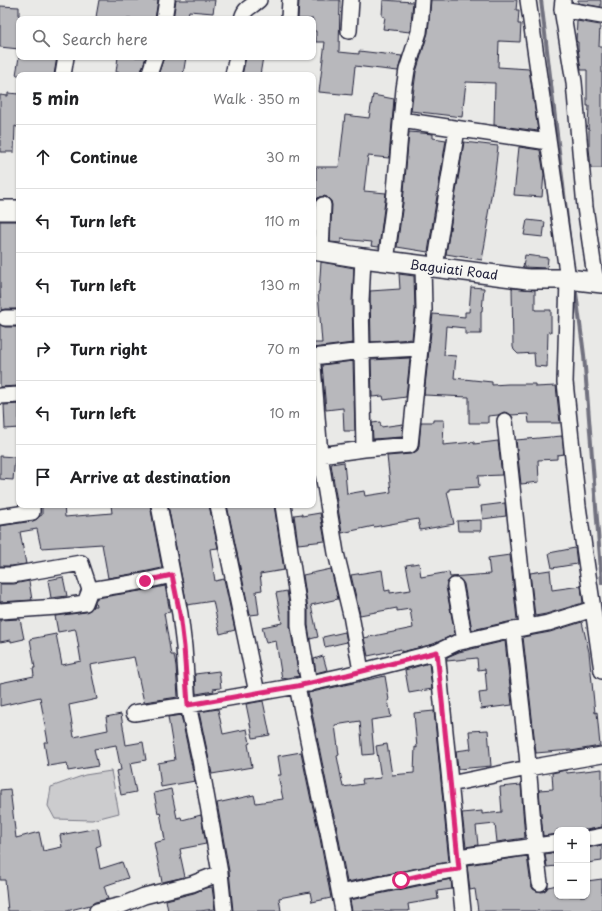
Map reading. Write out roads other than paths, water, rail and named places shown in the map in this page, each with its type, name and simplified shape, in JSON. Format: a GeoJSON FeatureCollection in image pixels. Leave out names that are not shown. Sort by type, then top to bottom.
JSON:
{"type":"FeatureCollection","features":[{"type":"Feature","properties":{"kind":"street"},"geometry":{"type":"LineString","coordinates":[[164,16],[167,0]]}},
{"type":"Feature","properties":{"kind":"street"},"geometry":{"type":"LineString","coordinates":[[243,16],[244,12],[258,0]]}},
{"type":"Feature","properties":{"kind":"street"},"geometry":{"type":"LineString","coordinates":[[289,16],[290,0]]}},
{"type":"Feature","properties":{"kind":"street"},"geometry":{"type":"LineString","coordinates":[[349,31],[351,0]]}},
{"type":"Feature","properties":{"kind":"street"},"geometry":{"type":"LineString","coordinates":[[386,261],[394,202],[405,83],[407,70],[419,32],[422,0]]}},
{"type":"Feature","properties":{"kind":"street"},"geometry":{"type":"LineString","coordinates":[[528,0],[568,279],[565,382],[578,506],[602,671]]}},
{"type":"Feature","properties":{"kind":"street"},"geometry":{"type":"LineString","coordinates":[[599,283],[585,208],[574,82],[562,5],[602,16]]}},
{"type":"Feature","properties":{"kind":"street"},"geometry":{"type":"LineString","coordinates":[[64,72],[66,60]]}},
{"type":"Feature","properties":{"kind":"street"},"geometry":{"type":"LineString","coordinates":[[150,72],[154,60]]}},
{"type":"Feature","properties":{"kind":"street"},"geometry":{"type":"LineString","coordinates":[[234,72],[236,60]]}},
{"type":"Feature","properties":{"kind":"street"},"geometry":{"type":"LineString","coordinates":[[401,120],[548,142]]}},
{"type":"Feature","properties":{"kind":"street"},"geometry":{"type":"LineString","coordinates":[[361,671],[351,615],[336,553],[316,455],[410,445],[429,266],[457,129]]}},
{"type":"Feature","properties":{"kind":"street"},"geometry":{"type":"LineString","coordinates":[[317,251],[323,205]]}},
{"type":"Feature","properties":{"kind":"street"},"geometry":{"type":"LineString","coordinates":[[0,210],[16,210]]}},
{"type":"Feature","properties":{"kind":"street","name":"Baguiati Road"},"geometry":{"type":"LineString","coordinates":[[317,251],[528,279],[568,279],[599,283]]}},
{"type":"Feature","properties":{"kind":"street"},"geometry":{"type":"LineString","coordinates":[[363,258],[361,301],[364,449]]}},
{"type":"Feature","properties":{"kind":"street"},"geometry":{"type":"LineString","coordinates":[[316,357],[362,350],[420,348]]}},
{"type":"Feature","properties":{"kind":"street"},"geometry":{"type":"LineString","coordinates":[[0,396],[16,395]]}},
{"type":"Feature","properties":{"kind":"street"},"geometry":{"type":"LineString","coordinates":[[504,421],[520,628],[528,768],[540,883]]}},
{"type":"Feature","properties":{"kind":"street"},"geometry":{"type":"LineString","coordinates":[[0,517],[32,512],[32,508]]}},
{"type":"Feature","properties":{"kind":"street"},"geometry":{"type":"LineString","coordinates":[[160,508],[182,627],[188,705],[200,760],[220,873],[224,911]]}},
{"type":"Feature","properties":{"kind":"street"},"geometry":{"type":"LineString","coordinates":[[219,508],[257,693]]}},
{"type":"Feature","properties":{"kind":"street"},"geometry":{"type":"LineString","coordinates":[[283,508],[299,610],[303,685],[320,798],[328,831],[343,911]]}},
{"type":"Feature","properties":{"kind":"street"},"geometry":{"type":"LineString","coordinates":[[0,575],[12,575],[81,563],[90,590],[85,603],[57,607],[0,610]]}},
{"type":"Feature","properties":{"kind":"street"},"geometry":{"type":"LineString","coordinates":[[90,590],[172,575]]}},
{"type":"Feature","properties":{"kind":"street"},"geometry":{"type":"LineString","coordinates":[[455,586],[465,641]]}},
{"type":"Feature","properties":{"kind":"street"},"geometry":{"type":"LineString","coordinates":[[134,713],[303,685],[437,652],[456,643],[548,623],[593,609]]}},
{"type":"Feature","properties":{"kind":"street"},"geometry":{"type":"LineString","coordinates":[[437,652],[463,911]]}},
{"type":"Feature","properties":{"kind":"street"},"geometry":{"type":"LineString","coordinates":[[450,784],[602,755]]}},
{"type":"Feature","properties":{"kind":"street"},"geometry":{"type":"LineString","coordinates":[[590,838],[602,836]]}},
{"type":"Feature","properties":{"kind":"street"},"geometry":{"type":"LineString","coordinates":[[340,893],[435,872],[458,863],[535,846],[554,843]]}},
{"type":"Feature","properties":{"kind":"street"},"geometry":{"type":"LineString","coordinates":[[97,911],[122,905],[144,896],[192,884],[220,873]]}},
{"type":"Feature","properties":{"kind":"waterway"},"geometry":{"type":"LineString","coordinates":[[541,0],[570,244]]}},
{"type":"Feature","properties":{"kind":"waterway"},"geometry":{"type":"LineString","coordinates":[[575,285],[584,355],[602,583]]}}]}
